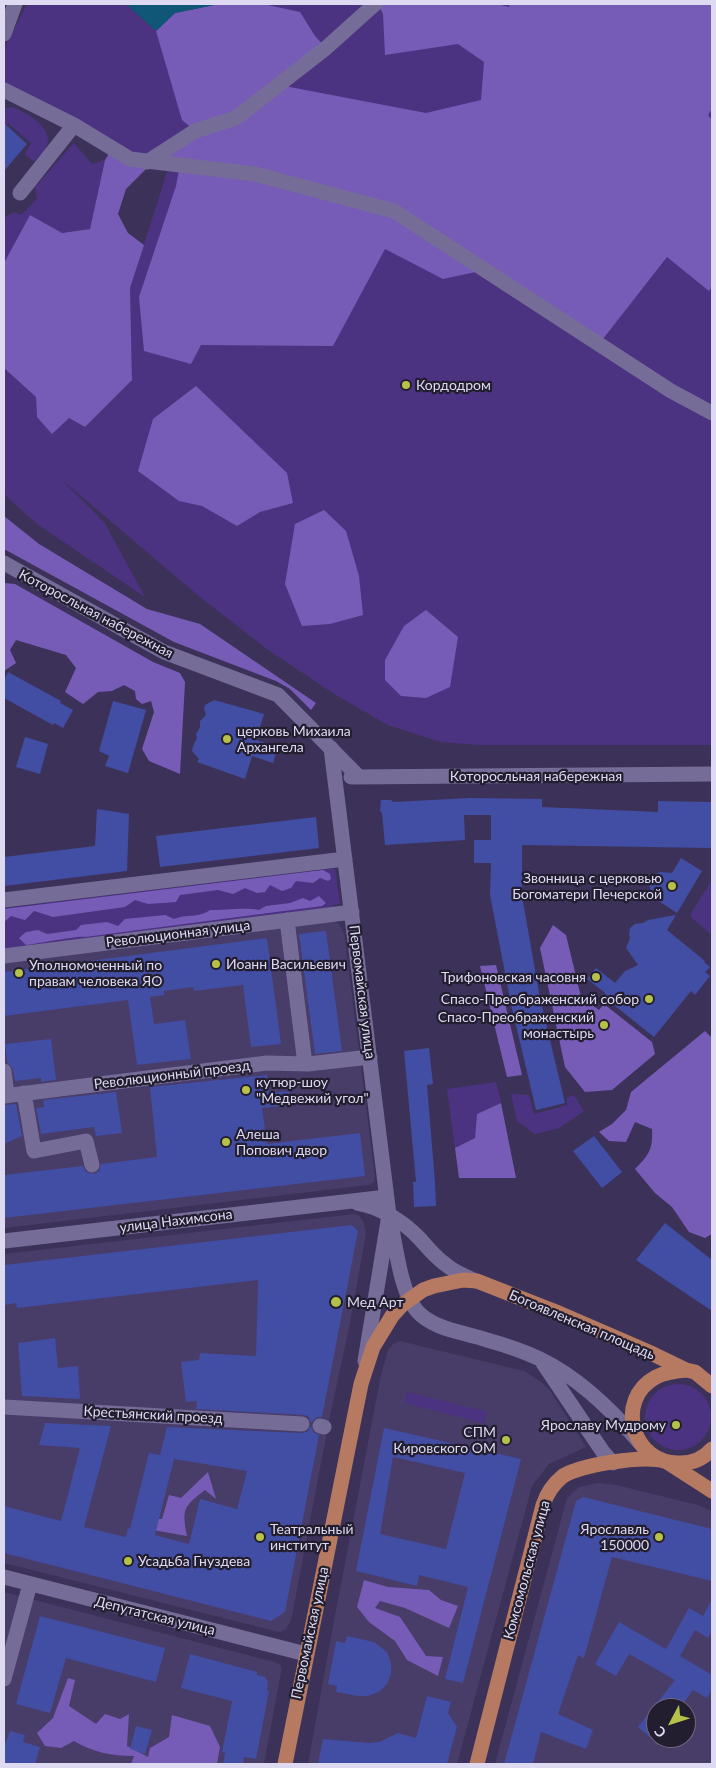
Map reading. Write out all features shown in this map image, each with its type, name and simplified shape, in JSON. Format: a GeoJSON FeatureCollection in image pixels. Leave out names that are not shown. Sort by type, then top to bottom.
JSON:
{"type":"FeatureCollection","features":[{"type":"Feature","properties":{"kind":"main road","name":"Богоявленская площадь"},"geometry":{"type":"LineString","coordinates":[[409,1299],[423,1290],[446,1282],[477,1281],[556,1312],[653,1354],[690,1371],[712,1386]]}},
{"type":"Feature","properties":{"kind":"main road","name":"Первомайская улица"},"geometry":{"type":"LineString","coordinates":[[284,1764],[361,1384],[373,1346],[380,1333],[392,1316],[409,1299]]}},
{"type":"Feature","properties":{"kind":"main road"},"geometry":{"type":"LineString","coordinates":[[690,1371],[712,1368]]}},
{"type":"Feature","properties":{"kind":"main road","name":"Богоявленская площадь"},"geometry":{"type":"LineString","coordinates":[[640,1443],[634,1431],[632,1415],[638,1395],[654,1378],[665,1373],[690,1371]]}},
{"type":"Feature","properties":{"kind":"main road"},"geometry":{"type":"LineString","coordinates":[[640,1443],[651,1455],[712,1491]]}},
{"type":"Feature","properties":{"kind":"main road"},"geometry":{"type":"LineString","coordinates":[[662,1461],[675,1463],[691,1462],[700,1459],[712,1449]]}},
{"type":"Feature","properties":{"kind":"main road","name":"Комсомольская улица"},"geometry":{"type":"LineString","coordinates":[[477,1764],[546,1498],[552,1486],[568,1474],[581,1469],[613,1462],[646,1458],[662,1461]]}},
{"type":"Feature","properties":{"kind":"street"},"geometry":{"type":"LineString","coordinates":[[4,34],[15,4]]}},
{"type":"Feature","properties":{"kind":"street"},"geometry":{"type":"LineString","coordinates":[[147,162],[195,131],[236,118],[326,48],[375,4]]}},
{"type":"Feature","properties":{"kind":"street"},"geometry":{"type":"LineString","coordinates":[[4,90],[74,125],[130,159],[255,174],[394,212],[671,391],[712,413]]}},
{"type":"Feature","properties":{"kind":"street"},"geometry":{"type":"LineString","coordinates":[[20,193],[74,125]]}},
{"type":"Feature","properties":{"kind":"street","name":"Которосльная набережная"},"geometry":{"type":"LineString","coordinates":[[4,563],[164,652],[278,695],[359,777]]}},
{"type":"Feature","properties":{"kind":"street","name":"Первомайская улица"},"geometry":{"type":"LineString","coordinates":[[331,748],[389,1215],[361,1384]]}},
{"type":"Feature","properties":{"kind":"street","name":"Которосльная набережная"},"geometry":{"type":"LineString","coordinates":[[335,778],[712,774]]}},
{"type":"Feature","properties":{"kind":"street"},"geometry":{"type":"LineString","coordinates":[[4,900],[345,859]]}},
{"type":"Feature","properties":{"kind":"street","name":"Революционная улица"},"geometry":{"type":"LineString","coordinates":[[4,956],[352,912]]}},
{"type":"Feature","properties":{"kind":"street"},"geometry":{"type":"LineString","coordinates":[[287,920],[305,1064]]}},
{"type":"Feature","properties":{"kind":"street","name":"Революционный проезд"},"geometry":{"type":"LineString","coordinates":[[5,1096],[267,1063],[305,1064],[370,1057]]}},
{"type":"Feature","properties":{"kind":"street"},"geometry":{"type":"LineString","coordinates":[[4,1071],[5,1096]]}},
{"type":"Feature","properties":{"kind":"street"},"geometry":{"type":"LineString","coordinates":[[24,1093],[34,1151],[86,1140],[92,1165]]}},
{"type":"Feature","properties":{"kind":"street","name":"улица Нахимсона"},"geometry":{"type":"LineString","coordinates":[[4,1241],[387,1197]]}},
{"type":"Feature","properties":{"kind":"street","name":"улица Нахимсона"},"geometry":{"type":"LineString","coordinates":[[348,1201],[376,1208],[389,1215]]}},
{"type":"Feature","properties":{"kind":"street"},"geometry":{"type":"LineString","coordinates":[[389,1215],[398,1262],[409,1299],[417,1311],[429,1322],[495,1342],[540,1360],[566,1373],[617,1416],[640,1443]]}},
{"type":"Feature","properties":{"kind":"street","name":"Богоявленская площадь"},"geometry":{"type":"LineString","coordinates":[[389,1215],[411,1230],[445,1265],[477,1281]]}},
{"type":"Feature","properties":{"kind":"street"},"geometry":{"type":"LineString","coordinates":[[540,1360],[603,1452],[613,1462]]}},
{"type":"Feature","properties":{"kind":"street","name":"Крестьянский проезд"},"geometry":{"type":"LineString","coordinates":[[4,1407],[302,1424]]}},
{"type":"Feature","properties":{"kind":"street","name":"Депутатская улица"},"geometry":{"type":"LineString","coordinates":[[4,1577],[306,1654]]}},
{"type":"Feature","properties":{"kind":"street"},"geometry":{"type":"LineString","coordinates":[[4,1679],[30,1584]]}},
{"type":"Feature","properties":{"kind":"shaded area"},"geometry":{"type":"Polygon","coordinates":[[[27,4],[126,4],[156,31],[219,4],[712,4],[712,745],[479,745],[441,742],[388,725],[336,695],[267,649],[200,597],[61,479],[104,522],[145,597],[37,524],[4,494],[4,368],[36,397],[37,417],[69,418],[85,427],[132,380],[130,288],[169,166],[130,159],[4,91],[4,49],[27,4]]]}},
{"type":"Feature","properties":{"kind":"shaded area"},"geometry":{"type":"Polygon","coordinates":[[[219,4],[263,4],[300,12],[315,36],[326,48],[279,85],[426,113],[481,100],[484,62],[458,44],[385,55],[383,14],[378,4],[497,4],[509,7],[510,4],[712,4],[712,109],[708,115],[712,120],[712,287],[709,291],[667,257],[599,344],[485,270],[443,279],[385,249],[333,346],[201,345],[191,364],[144,351],[139,297],[176,186],[180,165],[147,162],[195,131],[182,120],[156,31],[175,13],[219,4]]]}},
{"type":"Feature","properties":{"kind":"shaded area"},"geometry":{"type":"Polygon","coordinates":[[[12,107],[31,117],[43,127],[46,133],[48,139],[47,146],[34,162],[25,154],[31,143],[8,123],[4,128],[4,109],[12,107]]]}},
{"type":"Feature","properties":{"kind":"shaded area"},"geometry":{"type":"Polygon","coordinates":[[[74,143],[92,164],[105,160],[90,229],[62,233],[30,215],[4,263],[4,218],[14,212],[21,215],[37,199],[35,187],[74,143]]]}},
{"type":"Feature","properties":{"kind":"shaded area"},"geometry":{"type":"Polygon","coordinates":[[[110,152],[148,167],[126,189],[118,214],[128,233],[144,245],[130,288],[132,380],[85,427],[69,418],[52,434],[37,417],[36,397],[4,368],[4,263],[30,215],[62,233],[90,229],[105,160],[110,152]]]}},
{"type":"Feature","properties":{"kind":"shaded area"},"geometry":{"type":"Polygon","coordinates":[[[196,386],[287,473],[293,503],[260,512],[237,526],[202,506],[179,501],[138,471],[153,419],[196,386]]]}},
{"type":"Feature","properties":{"kind":"shaded area"},"geometry":{"type":"Polygon","coordinates":[[[324,510],[346,531],[359,576],[363,615],[330,624],[302,626],[285,584],[295,524],[324,510]]]}},
{"type":"Feature","properties":{"kind":"shaded area"},"geometry":{"type":"Polygon","coordinates":[[[4,516],[39,544],[147,609],[200,624],[316,703],[311,710],[290,689],[276,681],[174,642],[4,549],[4,516]]]}},
{"type":"Feature","properties":{"kind":"shaded area"},"geometry":{"type":"Polygon","coordinates":[[[4,583],[15,584],[153,662],[180,673],[185,682],[180,774],[149,761],[142,749],[154,712],[151,701],[142,704],[136,699],[135,691],[124,685],[112,691],[98,692],[83,704],[65,692],[76,668],[66,655],[16,640],[10,650],[16,663],[4,671],[4,583]]]}},
{"type":"Feature","properties":{"kind":"shaded area"},"geometry":{"type":"Polygon","coordinates":[[[426,610],[458,637],[450,687],[426,698],[401,696],[385,680],[385,660],[404,626],[426,610]]]}},
{"type":"Feature","properties":{"kind":"shaded area"},"geometry":{"type":"Polygon","coordinates":[[[335,869],[340,904],[333,905],[333,907],[4,950],[4,908],[335,869]]]}},
{"type":"Feature","properties":{"kind":"shaded area"},"geometry":{"type":"Polygon","coordinates":[[[323,870],[330,874],[331,879],[328,881],[320,878],[313,883],[296,881],[291,888],[282,891],[270,885],[265,892],[257,893],[245,888],[233,894],[218,890],[180,895],[176,902],[148,904],[135,900],[125,907],[53,917],[34,911],[25,920],[11,916],[4,922],[4,909],[323,870]]]}},
{"type":"Feature","properties":{"kind":"shaded area"},"geometry":{"type":"Polygon","coordinates":[[[712,880],[712,935],[691,917],[691,913],[712,880]]]}},
{"type":"Feature","properties":{"kind":"shaded area"},"geometry":{"type":"Polygon","coordinates":[[[319,896],[326,903],[322,906],[75,937],[26,945],[19,938],[26,932],[38,930],[47,934],[76,930],[81,925],[107,922],[118,926],[125,919],[165,915],[174,919],[202,914],[210,910],[259,910],[266,906],[290,903],[303,898],[310,901],[319,896]]]}},
{"type":"Feature","properties":{"kind":"shaded area"},"geometry":{"type":"Polygon","coordinates":[[[330,922],[339,924],[344,933],[375,1177],[374,1182],[368,1185],[4,1228],[4,963],[330,922]]]}},
{"type":"Feature","properties":{"kind":"shaded area"},"geometry":{"type":"Polygon","coordinates":[[[553,925],[566,935],[581,997],[599,1010],[604,1004],[652,1042],[655,1054],[612,1090],[585,1092],[565,1067],[540,948],[553,925]]]}},
{"type":"Feature","properties":{"kind":"shaded area"},"geometry":{"type":"Polygon","coordinates":[[[496,965],[522,1075],[507,1077],[480,966],[496,965]]]}},
{"type":"Feature","properties":{"kind":"shaded area"},"geometry":{"type":"Polygon","coordinates":[[[705,1031],[712,1038],[712,1234],[705,1238],[689,1232],[672,1207],[655,1193],[635,1169],[644,1160],[651,1147],[652,1129],[635,1122],[626,1142],[609,1141],[599,1132],[612,1124],[626,1110],[631,1092],[705,1031]]]}},
{"type":"Feature","properties":{"kind":"shaded area"},"geometry":{"type":"Polygon","coordinates":[[[496,1082],[501,1103],[477,1114],[475,1138],[455,1148],[447,1089],[496,1082]]]}},
{"type":"Feature","properties":{"kind":"shaded area"},"geometry":{"type":"Polygon","coordinates":[[[511,1094],[529,1095],[534,1114],[567,1105],[567,1098],[574,1095],[584,1111],[559,1128],[535,1134],[517,1121],[511,1094]]]}},
{"type":"Feature","properties":{"kind":"shaded area"},"geometry":{"type":"Polygon","coordinates":[[[501,1103],[516,1178],[459,1178],[455,1148],[475,1138],[477,1114],[501,1103]]]}},
{"type":"Feature","properties":{"kind":"shaded area"},"geometry":{"type":"Polygon","coordinates":[[[355,1214],[363,1221],[366,1234],[291,1621],[286,1629],[281,1632],[275,1631],[4,1563],[4,1254],[355,1214]]]}},
{"type":"Feature","properties":{"kind":"shaded area"},"geometry":{"type":"Polygon","coordinates":[[[400,1341],[524,1371],[549,1389],[586,1447],[549,1464],[532,1486],[457,1764],[308,1764],[381,1375],[388,1350],[393,1344],[400,1341]]]}},
{"type":"Feature","properties":{"kind":"shaded area"},"geometry":{"type":"Polygon","coordinates":[[[678,1384],[691,1387],[701,1394],[708,1404],[711,1417],[708,1430],[701,1440],[691,1447],[678,1450],[665,1447],[655,1440],[648,1430],[645,1417],[648,1404],[655,1394],[665,1387],[678,1384]]]}},
{"type":"Feature","properties":{"kind":"shaded area"},"geometry":{"type":"Polygon","coordinates":[[[407,1392],[487,1412],[484,1423],[405,1403],[407,1392]]]}},
{"type":"Feature","properties":{"kind":"shaded area"},"geometry":{"type":"Polygon","coordinates":[[[208,1472],[216,1499],[205,1490],[188,1505],[185,1514],[187,1536],[153,1530],[149,1518],[162,1519],[169,1495],[181,1498],[208,1472]]]}},
{"type":"Feature","properties":{"kind":"shaded area"},"geometry":{"type":"Polygon","coordinates":[[[598,1483],[616,1485],[698,1505],[712,1511],[712,1764],[495,1764],[567,1498],[579,1487],[598,1483]]]}},
{"type":"Feature","properties":{"kind":"shaded area"},"geometry":{"type":"Polygon","coordinates":[[[364,1580],[388,1587],[429,1590],[441,1600],[458,1606],[449,1628],[405,1608],[380,1601],[375,1608],[400,1617],[426,1656],[443,1657],[438,1676],[407,1660],[395,1641],[369,1622],[357,1607],[364,1580]]]}},
{"type":"Feature","properties":{"kind":"shaded area"},"geometry":{"type":"Polygon","coordinates":[[[4,1592],[278,1663],[281,1666],[281,1672],[264,1764],[4,1764],[4,1592]]]}},
{"type":"Feature","properties":{"kind":"shaded area"},"geometry":{"type":"Polygon","coordinates":[[[68,1678],[75,1680],[69,1706],[96,1724],[105,1714],[120,1719],[129,1714],[127,1746],[148,1757],[150,1748],[169,1737],[172,1715],[210,1726],[220,1747],[217,1764],[131,1764],[134,1756],[102,1753],[74,1741],[61,1748],[45,1746],[37,1733],[53,1718],[68,1678]]]}},
{"type":"Feature","properties":{"kind":"water"},"geometry":{"type":"Polygon","coordinates":[[[126,4],[219,4],[175,13],[156,31],[126,4]]]}},
{"type":"Feature","properties":{"kind":"building"},"geometry":{"type":"Polygon","coordinates":[[[4,123],[27,144],[4,171],[4,123]]]}},
{"type":"Feature","properties":{"kind":"building"},"geometry":{"type":"Polygon","coordinates":[[[8,672],[61,701],[60,703],[73,710],[63,728],[54,723],[53,725],[4,698],[4,680],[8,672]]]}},
{"type":"Feature","properties":{"kind":"building","name":"церковь Михаила Архангела"},"geometry":{"type":"Polygon","coordinates":[[[214,700],[264,714],[256,740],[278,747],[273,763],[252,756],[245,779],[197,762],[199,759],[192,751],[197,738],[196,734],[200,727],[200,721],[206,715],[205,705],[214,700]]]}},
{"type":"Feature","properties":{"kind":"building"},"geometry":{"type":"Polygon","coordinates":[[[113,701],[146,710],[128,773],[105,766],[109,756],[99,751],[113,701]]]}},
{"type":"Feature","properties":{"kind":"building"},"geometry":{"type":"Polygon","coordinates":[[[25,737],[48,744],[40,774],[16,767],[25,737]]]}},
{"type":"Feature","properties":{"kind":"building"},"geometry":{"type":"Polygon","coordinates":[[[470,798],[542,799],[542,807],[658,812],[658,801],[712,802],[712,848],[522,845],[522,896],[540,998],[565,1103],[536,1110],[511,1004],[490,895],[491,863],[474,863],[474,840],[491,840],[491,815],[464,815],[465,840],[385,845],[382,813],[380,811],[381,800],[391,800],[393,802],[470,798]]]}},
{"type":"Feature","properties":{"kind":"building"},"geometry":{"type":"Polygon","coordinates":[[[97,809],[129,814],[127,871],[4,886],[4,857],[95,846],[97,809]]]}},
{"type":"Feature","properties":{"kind":"building"},"geometry":{"type":"Polygon","coordinates":[[[316,817],[319,848],[160,867],[156,836],[316,817]]]}},
{"type":"Feature","properties":{"kind":"building","name":"Звонница с церковью Богоматери Печерской"},"geometry":{"type":"Polygon","coordinates":[[[681,858],[702,871],[677,913],[657,900],[650,889],[650,884],[656,874],[660,872],[672,873],[681,858]]]}},
{"type":"Feature","properties":{"kind":"building"},"geometry":{"type":"Polygon","coordinates":[[[676,915],[667,930],[705,961],[710,967],[705,972],[710,976],[695,995],[691,991],[654,1037],[614,1005],[604,992],[587,979],[596,968],[615,983],[625,971],[638,965],[626,948],[630,938],[630,928],[635,924],[648,920],[676,915]]]}},
{"type":"Feature","properties":{"kind":"building"},"geometry":{"type":"Polygon","coordinates":[[[326,931],[342,1051],[315,1054],[299,934],[326,931]]]}},
{"type":"Feature","properties":{"kind":"building"},"geometry":{"type":"Polygon","coordinates":[[[267,938],[281,1044],[251,1047],[243,985],[194,991],[193,987],[164,991],[164,995],[150,997],[154,1024],[185,1020],[191,1059],[137,1065],[128,1000],[4,1016],[4,972],[267,938]]]}},
{"type":"Feature","properties":{"kind":"building"},"geometry":{"type":"Polygon","coordinates":[[[51,1039],[56,1080],[41,1082],[41,1078],[15,1081],[13,1069],[7,1062],[5,1044],[51,1039]]]}},
{"type":"Feature","properties":{"kind":"building"},"geometry":{"type":"Polygon","coordinates":[[[429,1048],[433,1084],[427,1085],[436,1206],[414,1207],[413,1182],[416,1182],[404,1051],[429,1048]]]}},
{"type":"Feature","properties":{"kind":"building"},"geometry":{"type":"Polygon","coordinates":[[[267,1075],[269,1093],[289,1091],[291,1105],[262,1108],[267,1144],[360,1133],[365,1176],[4,1218],[4,1175],[83,1166],[86,1172],[94,1174],[99,1171],[101,1164],[157,1157],[150,1087],[267,1075]]]}},
{"type":"Feature","properties":{"kind":"building"},"geometry":{"type":"Polygon","coordinates":[[[116,1092],[122,1133],[96,1136],[94,1127],[41,1134],[36,1108],[44,1107],[43,1100],[116,1092]]]}},
{"type":"Feature","properties":{"kind":"building"},"geometry":{"type":"Polygon","coordinates":[[[16,1104],[22,1136],[4,1144],[4,1105],[16,1104]]]}},
{"type":"Feature","properties":{"kind":"building"},"geometry":{"type":"Polygon","coordinates":[[[594,1136],[622,1172],[602,1188],[573,1151],[594,1136]]]}},
{"type":"Feature","properties":{"kind":"building"},"geometry":{"type":"Polygon","coordinates":[[[665,1223],[712,1260],[712,1311],[636,1260],[665,1223]]]}},
{"type":"Feature","properties":{"kind":"building"},"geometry":{"type":"Polygon","coordinates":[[[352,1225],[358,1231],[322,1417],[317,1417],[311,1423],[308,1416],[303,1415],[196,1409],[197,1401],[186,1402],[181,1362],[199,1360],[200,1353],[256,1356],[258,1280],[17,1308],[16,1303],[4,1305],[4,1265],[352,1225]]]}},
{"type":"Feature","properties":{"kind":"building"},"geometry":{"type":"Polygon","coordinates":[[[55,1338],[58,1368],[78,1366],[80,1399],[22,1396],[18,1343],[55,1338]]]}},
{"type":"Feature","properties":{"kind":"building"},"geometry":{"type":"Polygon","coordinates":[[[45,1423],[111,1426],[84,1527],[126,1537],[128,1528],[130,1529],[149,1453],[160,1455],[167,1427],[301,1433],[307,1432],[311,1426],[313,1432],[319,1435],[285,1612],[271,1621],[4,1553],[4,1506],[61,1521],[80,1448],[39,1445],[45,1423]],[[174,1459],[155,1535],[189,1544],[200,1499],[237,1509],[247,1471],[174,1459]]]}},
{"type":"Feature","properties":{"kind":"building"},"geometry":{"type":"Polygon","coordinates":[[[384,1428],[521,1459],[463,1683],[445,1679],[468,1587],[419,1575],[417,1586],[356,1571],[384,1428]],[[393,1457],[380,1534],[446,1549],[465,1473],[393,1457]]]}},
{"type":"Feature","properties":{"kind":"building"},"geometry":{"type":"Polygon","coordinates":[[[583,1497],[712,1529],[712,1581],[612,1557],[584,1658],[578,1655],[558,1714],[593,1730],[586,1749],[541,1732],[533,1764],[504,1764],[576,1501],[583,1497]]]}},
{"type":"Feature","properties":{"kind":"building"},"geometry":{"type":"Polygon","coordinates":[[[712,1599],[712,1630],[708,1638],[695,1630],[680,1656],[712,1675],[712,1689],[707,1698],[693,1690],[687,1698],[661,1698],[675,1680],[629,1654],[616,1676],[595,1664],[619,1622],[666,1649],[689,1608],[703,1616],[712,1599]]]}},
{"type":"Feature","properties":{"kind":"building"},"geometry":{"type":"Polygon","coordinates":[[[40,1616],[165,1648],[156,1682],[66,1658],[50,1713],[16,1704],[40,1616]]]}},
{"type":"Feature","properties":{"kind":"building"},"geometry":{"type":"Polygon","coordinates":[[[347,1636],[374,1642],[387,1652],[391,1663],[391,1674],[387,1684],[379,1692],[368,1696],[358,1696],[336,1692],[337,1686],[328,1684],[336,1641],[345,1643],[347,1636]]]}},
{"type":"Feature","properties":{"kind":"building"},"geometry":{"type":"Polygon","coordinates":[[[190,1654],[257,1672],[257,1675],[265,1677],[268,1682],[267,1691],[269,1691],[256,1759],[244,1757],[243,1764],[223,1764],[225,1753],[222,1752],[232,1701],[181,1688],[190,1654]]]}},
{"type":"Feature","properties":{"kind":"building"},"geometry":{"type":"Polygon","coordinates":[[[427,1696],[451,1702],[448,1713],[457,1727],[447,1764],[318,1764],[323,1739],[369,1743],[379,1742],[398,1733],[416,1738],[427,1696]]]}},
{"type":"Feature","properties":{"kind":"building"},"geometry":{"type":"Polygon","coordinates":[[[646,1717],[646,1734],[638,1727],[646,1717]]]}},
{"type":"Feature","properties":{"kind":"building"},"geometry":{"type":"Polygon","coordinates":[[[136,1726],[152,1730],[145,1754],[130,1749],[136,1726]]]}},
{"type":"Feature","properties":{"kind":"building"},"geometry":{"type":"Polygon","coordinates":[[[10,1731],[25,1735],[23,1742],[40,1747],[35,1764],[4,1764],[4,1747],[10,1731]]]}},
{"type":"Feature","properties":{"kind":"place","name":"Кордодром"},"geometry":{"type":"Point","coordinates":[406,385]}},
{"type":"Feature","properties":{"kind":"place","name":"церковь Михаила Архангела"},"geometry":{"type":"Point","coordinates":[227,739]}},
{"type":"Feature","properties":{"kind":"place","name":"Звонница с церковью Богоматери Печерской"},"geometry":{"type":"Point","coordinates":[672,886]}},
{"type":"Feature","properties":{"kind":"place","name":"Иоанн Васильевич"},"geometry":{"type":"Point","coordinates":[216,964]}},
{"type":"Feature","properties":{"kind":"place","name":"Уполномоченный по правам человека ЯО"},"geometry":{"type":"Point","coordinates":[19,973]}},
{"type":"Feature","properties":{"kind":"place","name":"Трифоновская часовня"},"geometry":{"type":"Point","coordinates":[596,977]}},
{"type":"Feature","properties":{"kind":"place","name":"Спасо-Преображенский собор"},"geometry":{"type":"Point","coordinates":[649,999]}},
{"type":"Feature","properties":{"kind":"place","name":"Спасо-Преображенский монастырь"},"geometry":{"type":"Point","coordinates":[604,1025]}},
{"type":"Feature","properties":{"kind":"place","name":"кутюр-шоу \"Медвежий угол\""},"geometry":{"type":"Point","coordinates":[246,1090]}},
{"type":"Feature","properties":{"kind":"place","name":"Алеша Попович двор"},"geometry":{"type":"Point","coordinates":[226,1142]}},
{"type":"Feature","properties":{"kind":"place","name":"Мед Арт"},"geometry":{"type":"Point","coordinates":[336,1302]}},
{"type":"Feature","properties":{"kind":"place","name":"Ярославу Мудрому"},"geometry":{"type":"Point","coordinates":[676,1425]}},
{"type":"Feature","properties":{"kind":"place","name":"СПМ Кировского ОМ"},"geometry":{"type":"Point","coordinates":[506,1440]}},
{"type":"Feature","properties":{"kind":"place","name":"Театральный институт"},"geometry":{"type":"Point","coordinates":[260,1537]}},
{"type":"Feature","properties":{"kind":"place","name":"Ярославль 150000"},"geometry":{"type":"Point","coordinates":[659,1537]}},
{"type":"Feature","properties":{"kind":"place","name":"Усадьба Гнуздева"},"geometry":{"type":"Point","coordinates":[128,1561]}}]}
